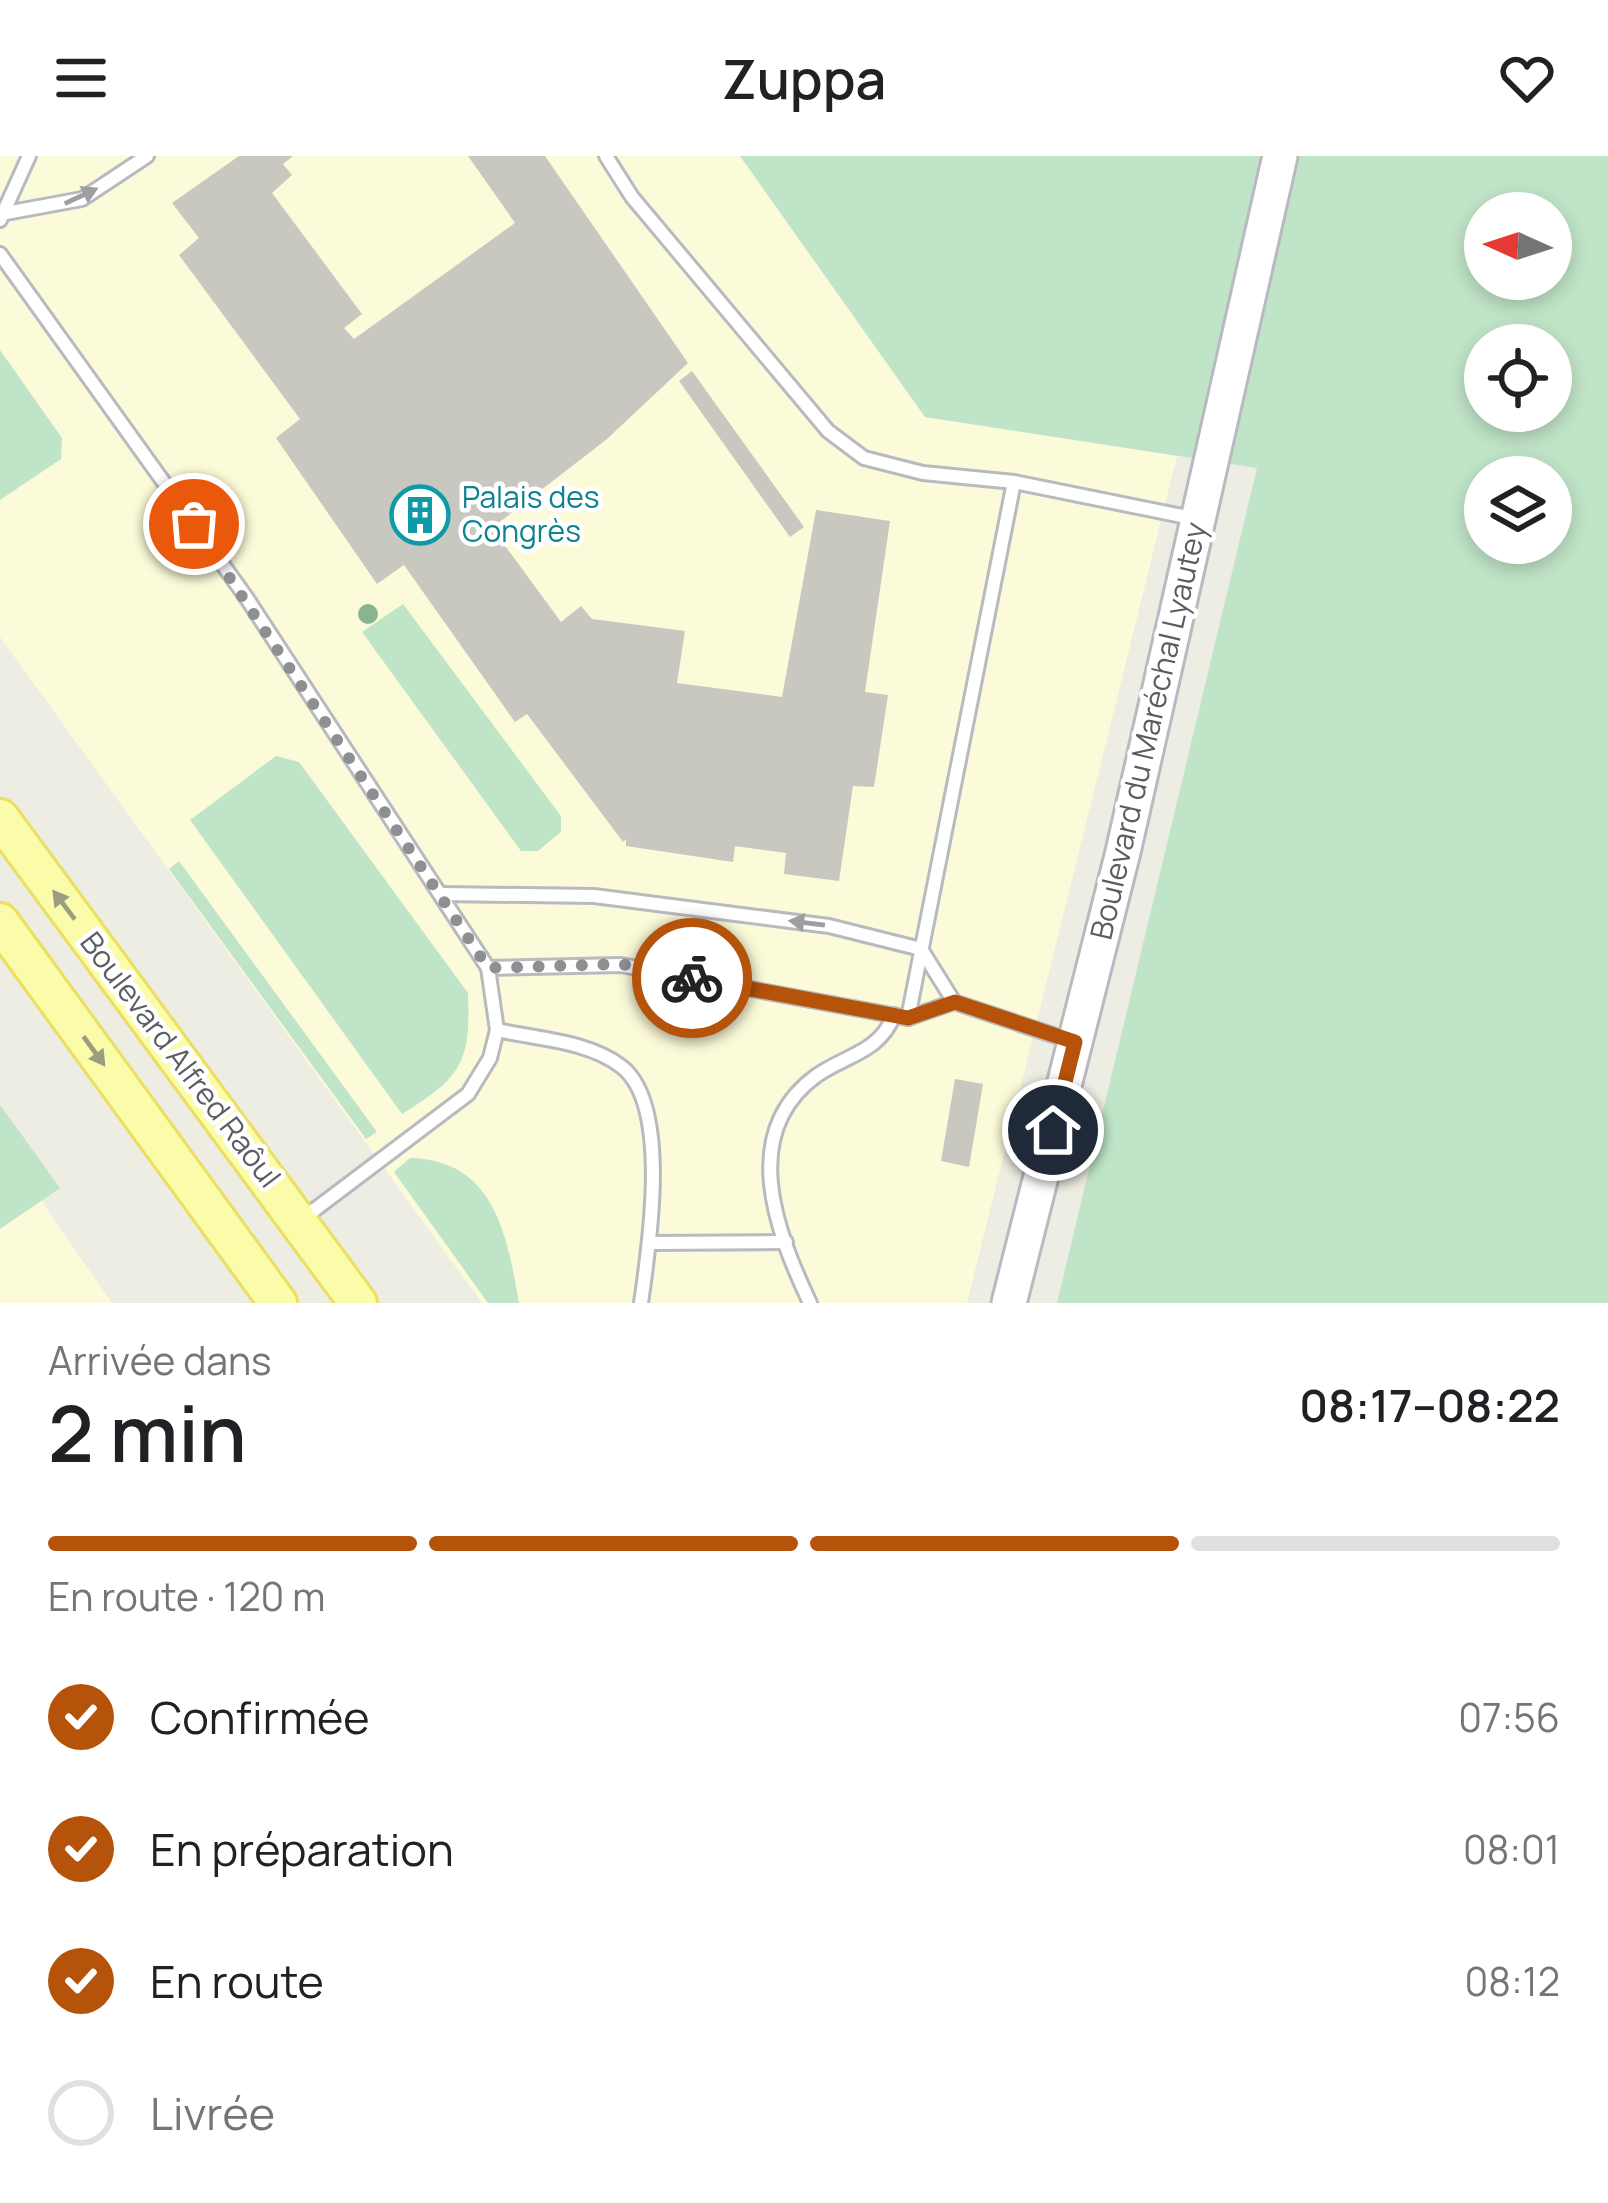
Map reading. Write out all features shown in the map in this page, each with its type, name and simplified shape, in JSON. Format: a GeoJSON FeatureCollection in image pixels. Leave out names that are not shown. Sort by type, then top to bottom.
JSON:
{"type":"FeatureCollection","features":[{"type":"Feature","properties":{"kind":"main road","name":"Boulevard du Maréchal Lyautey"},"geometry":{"type":"LineString","coordinates":[[1010,1303],[1280,156]]}},
{"type":"Feature","properties":{"kind":"main road","name":"Boulevard Alfred Raôul"},"geometry":{"type":"LineString","coordinates":[[0,818],[358,1303]]}},
{"type":"Feature","properties":{"kind":"main road","name":"Boulevard Alfred Raôul"},"geometry":{"type":"LineString","coordinates":[[0,922],[278,1303]]}},
{"type":"Feature","properties":{"kind":"lane"},"geometry":{"type":"LineString","coordinates":[[3,216],[29,156]]}},
{"type":"Feature","properties":{"kind":"lane"},"geometry":{"type":"LineString","coordinates":[[3,216],[82,199],[147,156]]}},
{"type":"Feature","properties":{"kind":"lane"},"geometry":{"type":"LineString","coordinates":[[605,156],[632,197],[828,430],[864,458],[923,473],[1014,482],[1198,519]]}},
{"type":"Feature","properties":{"kind":"lane"},"geometry":{"type":"LineString","coordinates":[[0,254],[246,597],[488,968],[497,1030],[490,1058],[468,1094],[300,1221]]}},
{"type":"Feature","properties":{"kind":"lane"},"geometry":{"type":"LineString","coordinates":[[810,1303],[768,1182],[769,1152],[787,1103],[817,1075],[873,1046],[901,1016],[921,949],[1014,482]]}},
{"type":"Feature","properties":{"kind":"lane"},"geometry":{"type":"LineString","coordinates":[[442,894],[594,896],[829,926],[921,949],[955,1002]]}},
{"type":"Feature","properties":{"kind":"lane"},"geometry":{"type":"LineString","coordinates":[[488,968],[621,964],[901,1016],[955,1002],[1075,1042]]}},
{"type":"Feature","properties":{"kind":"lane"},"geometry":{"type":"LineString","coordinates":[[497,1030],[590,1049],[624,1068],[644,1094],[652,1133],[649,1243],[641,1303]]}},
{"type":"Feature","properties":{"kind":"lane"},"geometry":{"type":"LineString","coordinates":[[649,1243],[786,1242]]}},
{"type":"Feature","properties":{"kind":"shaded area"},"geometry":{"type":"Polygon","coordinates":[[[0,156],[740,156],[925,417],[1177,456],[967,1303],[482,1303],[0,637],[0,156]]]}},
{"type":"Feature","properties":{"kind":"shaded area"},"geometry":{"type":"Polygon","coordinates":[[[740,156],[1608,156],[1608,1303],[1057,1303],[1257,468],[925,417],[740,156]]]}},
{"type":"Feature","properties":{"kind":"shaded area"},"geometry":{"type":"Polygon","coordinates":[[[0,350],[62,438],[61,459],[0,500],[0,350]]]}},
{"type":"Feature","properties":{"kind":"shaded area"},"geometry":{"type":"Polygon","coordinates":[[[403,604],[561,816],[561,832],[538,851],[521,851],[362,632],[403,604]]]}},
{"type":"Feature","properties":{"kind":"shaded area"},"geometry":{"type":"Polygon","coordinates":[[[276,756],[299,762],[468,993],[467,1037],[458,1067],[437,1090],[402,1114],[190,820],[276,756]]]}},
{"type":"Feature","properties":{"kind":"shaded area"},"geometry":{"type":"Polygon","coordinates":[[[179,861],[377,1132],[366,1139],[169,869],[179,861]]]}},
{"type":"Feature","properties":{"kind":"shaded area"},"geometry":{"type":"Polygon","coordinates":[[[0,1105],[60,1188],[0,1229],[0,1105]]]}},
{"type":"Feature","properties":{"kind":"shaded area"},"geometry":{"type":"Polygon","coordinates":[[[0,1141],[112,1303],[0,1303],[0,1141]]]}},
{"type":"Feature","properties":{"kind":"shaded area"},"geometry":{"type":"Polygon","coordinates":[[[410,1158],[439,1162],[479,1187],[502,1228],[519,1303],[488,1303],[394,1172],[410,1158]]]}},
{"type":"Feature","properties":{"kind":"building","name":"Palais des Congrès"},"geometry":{"type":"Polygon","coordinates":[[[239,156],[293,156],[283,164],[292,175],[272,193],[362,314],[344,328],[354,339],[515,223],[468,156],[545,156],[688,363],[607,439],[492,528],[561,622],[581,606],[592,619],[685,631],[677,683],[782,697],[816,510],[890,521],[865,692],[888,695],[874,787],[853,786],[839,881],[784,874],[786,853],[735,846],[733,862],[626,846],[626,839],[623,842],[527,714],[515,722],[404,565],[377,584],[276,438],[300,419],[179,255],[199,238],[172,203],[239,156]]]}},
{"type":"Feature","properties":{"kind":"building"},"geometry":{"type":"Polygon","coordinates":[[[692,371],[804,527],[790,537],[679,381],[692,371]]]}},
{"type":"Feature","properties":{"kind":"building"},"geometry":{"type":"Polygon","coordinates":[[[955,1079],[983,1084],[969,1167],[941,1161],[955,1079]]]}},
{"type":"Feature","properties":{"kind":"way so far"},"geometry":{"type":"LineString","coordinates":[[194,524],[488,968],[621,964],[692,978]]}},
{"type":"Feature","properties":{"kind":"place","name":"Palais des Congrès"},"geometry":{"type":"Point","coordinates":[420,515]}},
{"type":"Feature","properties":{"kind":"route"},"geometry":{"type":"LineString","coordinates":[[692,978],[908,1018],[955,1002],[1075,1042],[1053,1130]]}}]}
